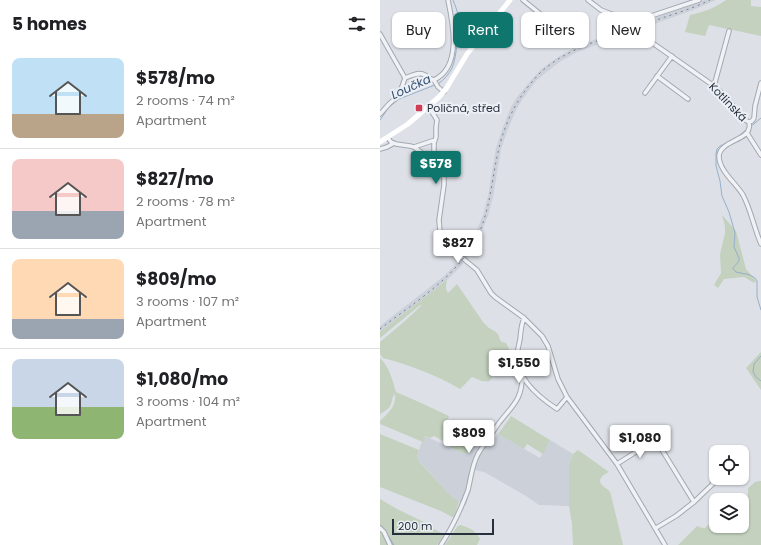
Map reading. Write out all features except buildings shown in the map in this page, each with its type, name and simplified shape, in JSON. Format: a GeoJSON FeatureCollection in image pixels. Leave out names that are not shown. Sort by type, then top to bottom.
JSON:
{"type":"FeatureCollection","features":[{"type":"Feature","properties":{"kind":"main road"},"geometry":{"type":"LineString","coordinates":[[380,142],[408,124],[444,92],[467,54],[510,0]]}},
{"type":"Feature","properties":{"kind":"street"},"geometry":{"type":"LineString","coordinates":[[434,82],[445,71],[452,54],[453,26],[448,0]]}},
{"type":"Feature","properties":{"kind":"street"},"geometry":{"type":"LineString","coordinates":[[523,0],[538,12]]}},
{"type":"Feature","properties":{"kind":"street"},"geometry":{"type":"LineString","coordinates":[[588,0],[601,10],[606,12]]}},
{"type":"Feature","properties":{"kind":"street"},"geometry":{"type":"LineString","coordinates":[[655,15],[699,0]]}},
{"type":"Feature","properties":{"kind":"street"},"geometry":{"type":"LineString","coordinates":[[714,86],[729,31]]}},
{"type":"Feature","properties":{"kind":"street"},"geometry":{"type":"LineString","coordinates":[[380,34],[405,78],[399,95],[380,114]]}},
{"type":"Feature","properties":{"kind":"street","name":"Kotlinská"},"geometry":{"type":"LineString","coordinates":[[655,45],[714,86],[723,94],[745,120],[749,122],[749,128],[746,133],[724,146],[719,156],[720,163],[727,175],[743,195],[761,244]]}},
{"type":"Feature","properties":{"kind":"street"},"geometry":{"type":"LineString","coordinates":[[645,93],[672,56]]}},
{"type":"Feature","properties":{"kind":"street"},"geometry":{"type":"LineString","coordinates":[[405,78],[422,73],[444,92]]}},
{"type":"Feature","properties":{"kind":"street"},"geometry":{"type":"LineString","coordinates":[[657,76],[688,100]]}},
{"type":"Feature","properties":{"kind":"street"},"geometry":{"type":"LineString","coordinates":[[749,122],[753,120],[755,116],[755,106],[761,83]]}},
{"type":"Feature","properties":{"kind":"street"},"geometry":{"type":"LineString","coordinates":[[428,107],[437,119],[434,162]]}},
{"type":"Feature","properties":{"kind":"street"},"geometry":{"type":"LineString","coordinates":[[746,133],[761,155]]}},
{"type":"Feature","properties":{"kind":"street"},"geometry":{"type":"LineString","coordinates":[[388,138],[394,143],[414,147],[434,162],[439,168],[444,178],[439,220],[442,237],[460,256],[477,270],[495,297],[537,329],[548,346],[558,380],[567,397],[617,464],[666,545]]}},
{"type":"Feature","properties":{"kind":"street"},"geometry":{"type":"LineString","coordinates":[[414,147],[435,140]]}},
{"type":"Feature","properties":{"kind":"street"},"geometry":{"type":"LineString","coordinates":[[380,149],[394,143]]}},
{"type":"Feature","properties":{"kind":"street"},"geometry":{"type":"LineString","coordinates":[[524,318],[517,355],[518,364],[522,375],[540,396],[558,409],[567,397]]}},
{"type":"Feature","properties":{"kind":"street"},"geometry":{"type":"LineString","coordinates":[[440,545],[460,511],[468,489],[477,455],[517,400],[522,386],[522,375]]}},
{"type":"Feature","properties":{"kind":"street"},"geometry":{"type":"LineString","coordinates":[[617,464],[639,450],[646,447],[659,445],[694,502]]}},
{"type":"Feature","properties":{"kind":"street"},"geometry":{"type":"LineString","coordinates":[[656,528],[676,516],[694,502],[712,485]]}},
{"type":"Feature","properties":{"kind":"street"},"geometry":{"type":"LineString","coordinates":[[380,528],[384,532],[390,545]]}},
{"type":"Feature","properties":{"kind":"shaded area"},"geometry":{"type":"Polygon","coordinates":[[[704,0],[716,0],[655,24],[655,18],[704,0]]]}},
{"type":"Feature","properties":{"kind":"shaded area"},"geometry":{"type":"Polygon","coordinates":[[[597,39],[597,45],[589,47],[589,42],[597,39]]]}},
{"type":"Feature","properties":{"kind":"shaded area"},"geometry":{"type":"Polygon","coordinates":[[[574,48],[587,48],[561,61],[544,74],[536,81],[516,110],[501,149],[493,197],[488,216],[472,252],[447,280],[380,332],[380,326],[444,276],[456,264],[467,249],[483,215],[488,196],[496,148],[511,107],[517,97],[540,70],[574,48]]]}},
{"type":"Feature","properties":{"kind":"shaded area"},"geometry":{"type":"Polygon","coordinates":[[[498,434],[540,458],[550,440],[573,454],[569,465],[569,506],[539,505],[484,472],[474,470],[466,505],[459,502],[448,493],[418,460],[417,456],[425,436],[464,454],[471,450],[474,445],[484,449],[498,434]]]}},
{"type":"Feature","properties":{"kind":"green space"},"geometry":{"type":"Polygon","coordinates":[[[726,0],[751,0],[751,6],[761,7],[761,36],[709,25],[705,36],[685,32],[690,15],[700,13],[726,0]]]}},
{"type":"Feature","properties":{"kind":"green space"},"geometry":{"type":"Polygon","coordinates":[[[722,215],[736,231],[746,269],[756,281],[754,283],[744,277],[724,279],[718,288],[714,285],[721,273],[720,254],[725,233],[722,215]]]}},
{"type":"Feature","properties":{"kind":"green space"},"geometry":{"type":"Polygon","coordinates":[[[447,280],[446,288],[448,293],[457,284],[483,322],[496,332],[502,342],[506,343],[511,353],[505,361],[502,359],[492,370],[491,380],[483,381],[472,377],[460,389],[423,371],[383,358],[380,354],[380,342],[422,305],[380,338],[380,332],[447,280]]]}},
{"type":"Feature","properties":{"kind":"green space"},"geometry":{"type":"Polygon","coordinates":[[[761,352],[761,390],[746,368],[761,352]]]}},
{"type":"Feature","properties":{"kind":"green space"},"geometry":{"type":"Polygon","coordinates":[[[380,358],[392,378],[396,392],[449,416],[444,427],[474,445],[471,450],[464,454],[448,446],[452,437],[451,435],[447,443],[434,436],[430,438],[425,436],[425,440],[423,442],[380,424],[380,421],[393,406],[395,394],[387,410],[380,414],[380,358]]]}},
{"type":"Feature","properties":{"kind":"green space"},"geometry":{"type":"Polygon","coordinates":[[[511,416],[550,440],[543,454],[527,444],[524,449],[498,434],[511,416]]]}},
{"type":"Feature","properties":{"kind":"green space"},"geometry":{"type":"Polygon","coordinates":[[[380,434],[419,450],[417,456],[418,460],[448,493],[459,502],[454,517],[380,487],[380,434]]]}},
{"type":"Feature","properties":{"kind":"green space"},"geometry":{"type":"Polygon","coordinates":[[[578,450],[609,472],[603,476],[600,482],[603,487],[608,489],[611,493],[623,545],[573,545],[569,506],[569,465],[573,454],[578,450]]]}},
{"type":"Feature","properties":{"kind":"green space"},"geometry":{"type":"Polygon","coordinates":[[[761,481],[761,545],[678,545],[697,526],[705,528],[709,524],[709,533],[749,533],[748,488],[755,482],[761,481]]]}},
{"type":"Feature","properties":{"kind":"green space"},"geometry":{"type":"Polygon","coordinates":[[[380,499],[428,524],[444,536],[437,545],[380,545],[380,499]]]}},
{"type":"Feature","properties":{"kind":"green space"},"geometry":{"type":"Polygon","coordinates":[[[460,525],[469,528],[477,534],[480,539],[477,545],[445,545],[460,525]]]}},
{"type":"Feature","properties":{"kind":"waterway","name":"Loučka"},"geometry":{"type":"LineString","coordinates":[[438,84],[444,79],[454,63],[457,42],[458,13],[453,0]]}},
{"type":"Feature","properties":{"kind":"waterway","name":"Loučka"},"geometry":{"type":"LineString","coordinates":[[380,120],[389,107],[399,99],[435,85]]}},
{"type":"Feature","properties":{"kind":"waterway"},"geometry":{"type":"LineString","coordinates":[[750,127],[761,118]]}},
{"type":"Feature","properties":{"kind":"waterway"},"geometry":{"type":"LineString","coordinates":[[736,138],[746,130]]}},
{"type":"Feature","properties":{"kind":"waterway"},"geometry":{"type":"LineString","coordinates":[[727,143],[717,149],[716,166],[722,196],[729,212],[735,233],[734,247],[739,261],[733,268],[736,272],[750,275],[755,278],[757,281],[757,297],[761,310]]}},
{"type":"Feature","properties":{"kind":"waterway"},"geometry":{"type":"LineString","coordinates":[[761,356],[754,364],[753,372],[761,381]]}},
{"type":"Feature","properties":{"kind":"waterway"},"geometry":{"type":"LineString","coordinates":[[387,534],[394,545]]}},
{"type":"Feature","properties":{"kind":"railway"},"geometry":{"type":"LineString","coordinates":[[380,329],[436,287],[460,262],[470,248],[483,223],[489,202],[499,148],[510,117],[520,98],[541,72],[566,54],[604,38],[710,0]]}},
{"type":"Feature","properties":{"kind":"place","name":"Poličná, střed"},"geometry":{"type":"Point","coordinates":[419,108]}}]}
